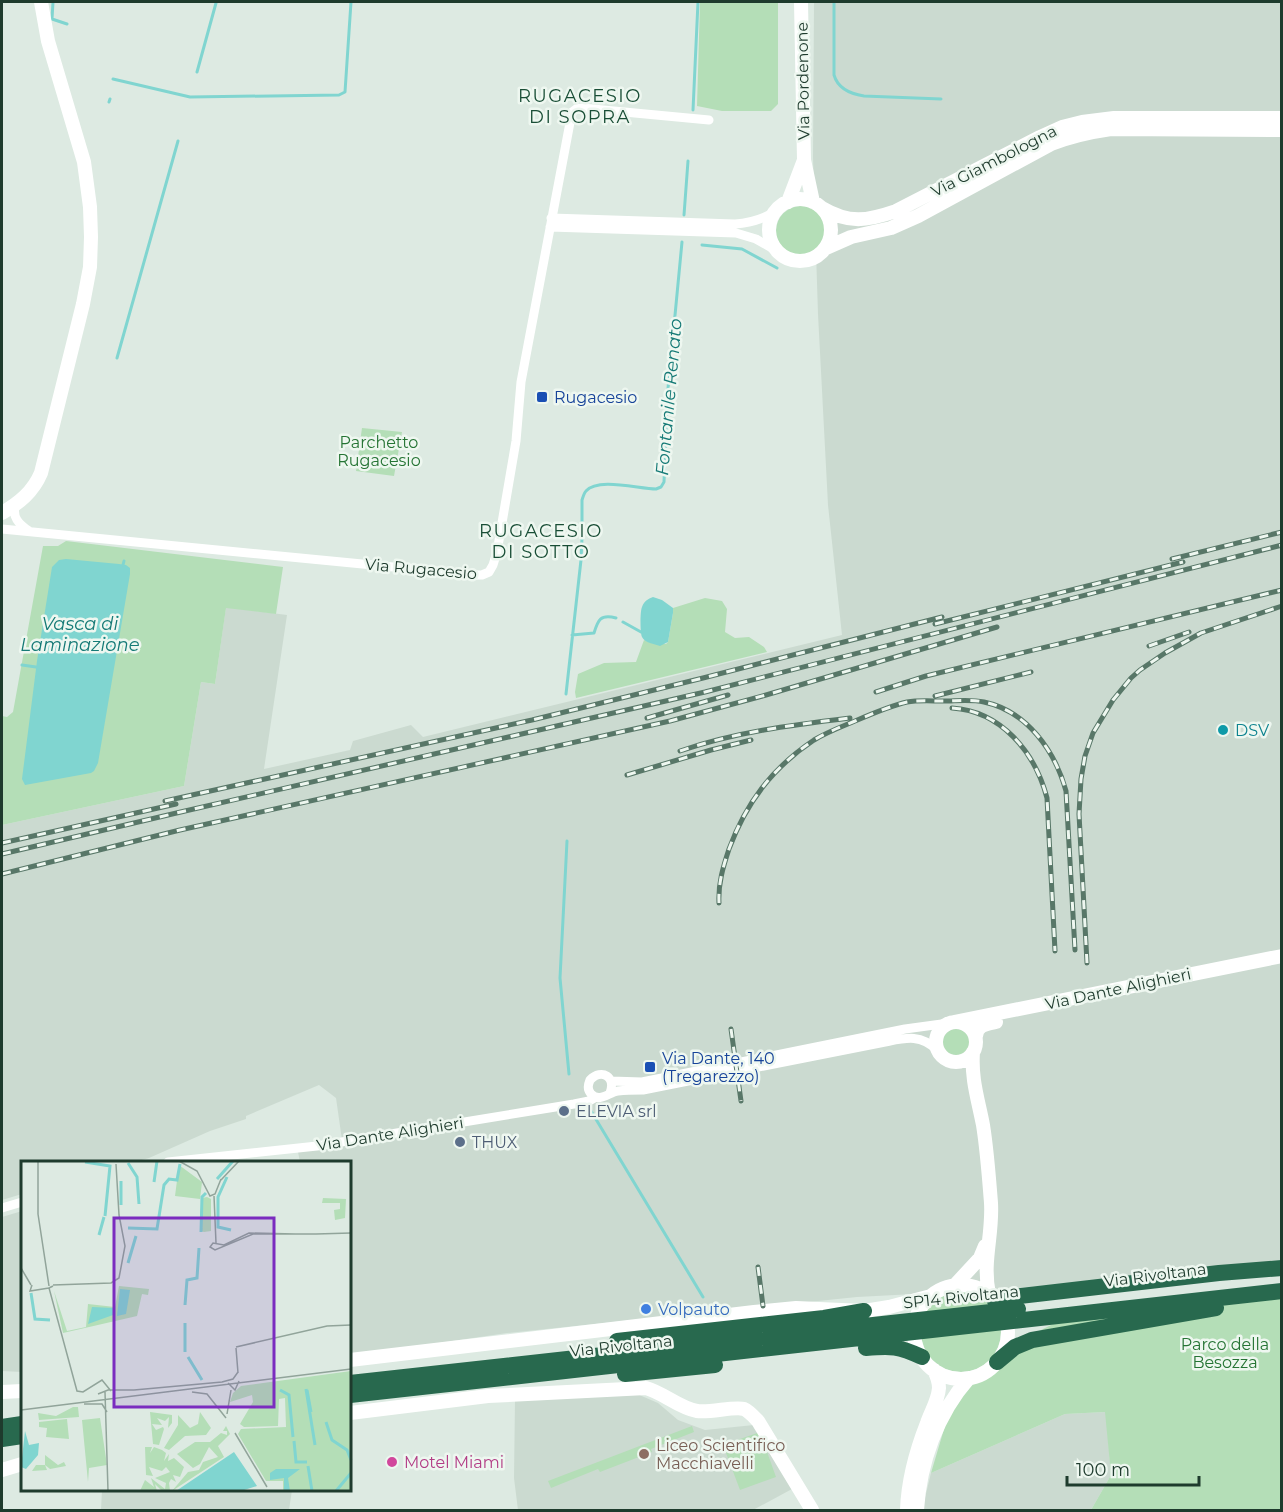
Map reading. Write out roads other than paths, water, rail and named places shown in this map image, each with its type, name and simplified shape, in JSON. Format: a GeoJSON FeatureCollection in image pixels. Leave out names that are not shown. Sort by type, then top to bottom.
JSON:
{"type":"FeatureCollection","features":[{"type":"Feature","properties":{"kind":"highway"},"geometry":{"type":"LineString","coordinates":[[991,1296],[1281,1268]]}},
{"type":"Feature","properties":{"kind":"highway","name":"Via Rivoltana"},"geometry":{"type":"LineString","coordinates":[[1032,1313],[1281,1279]]}},
{"type":"Feature","properties":{"kind":"highway","name":"Via Rivoltana"},"geometry":{"type":"LineString","coordinates":[[1032,1313],[1281,1290]]}},
{"type":"Feature","properties":{"kind":"highway"},"geometry":{"type":"LineString","coordinates":[[997,1362],[1015,1347],[1028,1341],[1281,1297]]}},
{"type":"Feature","properties":{"kind":"highway"},"geometry":{"type":"LineString","coordinates":[[486,1367],[524,1355],[606,1343],[824,1318],[864,1311]]}},
{"type":"Feature","properties":{"kind":"highway","name":"SP14 Rivoltana"},"geometry":{"type":"LineString","coordinates":[[895,1328],[1032,1313]]}},
{"type":"Feature","properties":{"kind":"highway","name":"Via Rivoltana"},"geometry":{"type":"LineString","coordinates":[[351,1383],[486,1367],[895,1328]]}},
{"type":"Feature","properties":{"kind":"highway","name":"Via Rivoltana"},"geometry":{"type":"LineString","coordinates":[[351,1397],[895,1328]]}},
{"type":"Feature","properties":{"kind":"highway"},"geometry":{"type":"LineString","coordinates":[[462,1382],[502,1384],[649,1373],[886,1346],[902,1348],[922,1357]]}},
{"type":"Feature","properties":{"kind":"highway"},"geometry":{"type":"LineString","coordinates":[[351,1377],[447,1372]]}},
{"type":"Feature","properties":{"kind":"highway"},"geometry":{"type":"LineString","coordinates":[[2,1425],[21,1424]]}},
{"type":"Feature","properties":{"kind":"highway"},"geometry":{"type":"LineString","coordinates":[[2,1441],[21,1436]]}},
{"type":"Feature","properties":{"kind":"street"},"geometry":{"type":"LineString","coordinates":[[34,532],[18,522],[11,510],[38,482],[43,468],[83,304],[90,267],[91,222],[80,148],[48,41],[41,2]]}},
{"type":"Feature","properties":{"kind":"street","name":"Via Pordenone"},"geometry":{"type":"LineString","coordinates":[[801,2],[804,159],[818,205]]}},
{"type":"Feature","properties":{"kind":"street","name":"Via Rugacesio"},"geometry":{"type":"LineString","coordinates":[[34,532],[476,575],[489,572],[493,565],[498,542],[516,441],[521,382],[570,116],[576,109],[582,108],[709,120]]}},
{"type":"Feature","properties":{"kind":"street","name":"Via Giambologna"},"geometry":{"type":"LineString","coordinates":[[818,205],[836,216],[850,220],[866,220],[896,212],[1040,137],[1062,127],[1082,122],[1114,118],[1281,118]]}},
{"type":"Feature","properties":{"kind":"street","name":"Via Giambologna"},"geometry":{"type":"LineString","coordinates":[[1210,129],[1233,125],[1281,125]]}},
{"type":"Feature","properties":{"kind":"street","name":"Via Giambologna"},"geometry":{"type":"LineString","coordinates":[[826,248],[851,237],[891,228],[918,216],[1051,144],[1087,132],[1111,129],[1281,130]]}},
{"type":"Feature","properties":{"kind":"street","name":"Via Pordenone"},"geometry":{"type":"LineString","coordinates":[[788,202],[804,159]]}},
{"type":"Feature","properties":{"kind":"street"},"geometry":{"type":"LineString","coordinates":[[802,200],[818,205],[828,216],[831,227],[830,239],[826,248],[815,258],[801,261],[789,259],[756,239],[736,233],[551,223],[747,223],[764,218],[788,202],[802,200]]}},
{"type":"Feature","properties":{"kind":"street"},"geometry":{"type":"LineString","coordinates":[[777,211],[771,220],[770,231],[777,251]]}},
{"type":"Feature","properties":{"kind":"street"},"geometry":{"type":"LineString","coordinates":[[2,529],[34,532]]}},
{"type":"Feature","properties":{"kind":"street","name":"Via Dante Alighieri"},"geometry":{"type":"LineString","coordinates":[[879,1039],[904,1029],[952,1022],[1281,956]]}},
{"type":"Feature","properties":{"kind":"street","name":"Via Dante Alighieri"},"geometry":{"type":"LineString","coordinates":[[976,1036],[978,1028],[992,1023],[1281,965]]}},
{"type":"Feature","properties":{"kind":"street"},"geometry":{"type":"LineString","coordinates":[[974,1052],[965,1060],[950,1061],[937,1050],[937,1034],[942,1027],[952,1022],[959,1022],[968,1026],[976,1036],[976,1046],[972,1064],[975,1092],[983,1126],[990,1189],[991,1209],[986,1273],[991,1296]]}},
{"type":"Feature","properties":{"kind":"street","name":"Via Dante Alighieri"},"geometry":{"type":"LineString","coordinates":[[610,1093],[643,1090],[724,1070],[879,1039],[918,1038],[929,1042],[937,1050]]}},
{"type":"Feature","properties":{"kind":"street"},"geometry":{"type":"LineString","coordinates":[[950,1061],[975,1092]]}},
{"type":"Feature","properties":{"kind":"street","name":"Via Dante Alighieri"},"geometry":{"type":"LineString","coordinates":[[611,1081],[642,1082],[724,1070]]}},
{"type":"Feature","properties":{"kind":"street"},"geometry":{"type":"LineString","coordinates":[[595,1075],[605,1075],[611,1081],[610,1093],[604,1097],[596,1097],[590,1093],[590,1080],[595,1075]]}},
{"type":"Feature","properties":{"kind":"street"},"geometry":{"type":"LineString","coordinates":[[574,1104],[589,1088]]}},
{"type":"Feature","properties":{"kind":"street","name":"Via Dante Alighieri"},"geometry":{"type":"LineString","coordinates":[[177,1161],[316,1146],[574,1104],[596,1097]]}},
{"type":"Feature","properties":{"kind":"street"},"geometry":{"type":"LineString","coordinates":[[2,1208],[21,1202]]}},
{"type":"Feature","properties":{"kind":"street"},"geometry":{"type":"LineString","coordinates":[[955,1286],[980,1258],[989,1236]]}},
{"type":"Feature","properties":{"kind":"street"},"geometry":{"type":"LineString","coordinates":[[351,1360],[754,1312],[796,1308],[864,1311],[931,1296],[942,1289],[955,1286],[974,1287],[991,1296],[1002,1310],[1008,1328],[1006,1346],[997,1362],[986,1371],[969,1378],[950,1377],[934,1370]]}},
{"type":"Feature","properties":{"kind":"street"},"geometry":{"type":"LineString","coordinates":[[907,1510],[910,1477],[938,1393],[939,1381],[916,1344],[914,1326],[920,1310],[931,1296]]}},
{"type":"Feature","properties":{"kind":"street"},"geometry":{"type":"LineString","coordinates":[[917,1510],[923,1472],[936,1429],[955,1394],[969,1378]]}},
{"type":"Feature","properties":{"kind":"street"},"geometry":{"type":"LineString","coordinates":[[351,1413],[488,1396],[641,1388],[656,1391],[682,1406],[697,1411],[743,1409],[759,1421],[812,1510]]}},
{"type":"Feature","properties":{"kind":"street"},"geometry":{"type":"LineString","coordinates":[[2,1392],[21,1391]]}},
{"type":"Feature","properties":{"kind":"street"},"geometry":{"type":"LineString","coordinates":[[2,1425],[2,1441]]}},
{"type":"Feature","properties":{"kind":"street"},"geometry":{"type":"LineString","coordinates":[[2,1470],[21,1464]]}},
{"type":"Feature","properties":{"kind":"water","name":"Vasca di Laminazione"},"geometry":{"type":"Polygon","coordinates":[[[59,560],[119,564],[130,568],[98,763],[91,773],[25,785],[22,779],[52,567],[59,560]]]}},
{"type":"Feature","properties":{"kind":"water"},"geometry":{"type":"Polygon","coordinates":[[[653,597],[673,608],[668,642],[660,646],[645,641],[641,635],[642,607],[646,600],[653,597]]]}},
{"type":"Feature","properties":{"kind":"waterway"},"geometry":{"type":"LineString","coordinates":[[53,2],[52,19],[67,24]]}},
{"type":"Feature","properties":{"kind":"waterway"},"geometry":{"type":"LineString","coordinates":[[113,79],[190,97],[339,95],[345,92],[351,2]]}},
{"type":"Feature","properties":{"kind":"waterway","name":"Fontanile Renato"},"geometry":{"type":"LineString","coordinates":[[693,110],[698,2]]}},
{"type":"Feature","properties":{"kind":"waterway"},"geometry":{"type":"LineString","coordinates":[[834,2],[834,75],[842,87],[864,96],[941,99]]}},
{"type":"Feature","properties":{"kind":"waterway"},"geometry":{"type":"LineString","coordinates":[[197,72],[216,3]]}},
{"type":"Feature","properties":{"kind":"waterway"},"geometry":{"type":"LineString","coordinates":[[117,358],[178,141]]}},
{"type":"Feature","properties":{"kind":"waterway","name":"Fontanile Renato"},"geometry":{"type":"LineString","coordinates":[[684,215],[688,161]]}},
{"type":"Feature","properties":{"kind":"waterway","name":"Fontanile Renato"},"geometry":{"type":"LineString","coordinates":[[566,694],[581,560],[584,494],[592,487],[600,485],[656,489],[664,482],[667,399],[682,242]]}},
{"type":"Feature","properties":{"kind":"waterway"},"geometry":{"type":"LineString","coordinates":[[702,245],[742,249],[777,268]]}},
{"type":"Feature","properties":{"kind":"waterway"},"geometry":{"type":"LineString","coordinates":[[123,565],[124,561]]}},
{"type":"Feature","properties":{"kind":"waterway"},"geometry":{"type":"LineString","coordinates":[[572,635],[594,633],[600,619],[616,618]]}},
{"type":"Feature","properties":{"kind":"waterway"},"geometry":{"type":"LineString","coordinates":[[623,622],[641,632]]}},
{"type":"Feature","properties":{"kind":"waterway"},"geometry":{"type":"LineString","coordinates":[[22,665],[36,667]]}},
{"type":"Feature","properties":{"kind":"waterway"},"geometry":{"type":"LineString","coordinates":[[567,841],[560,978],[569,1074]]}},
{"type":"Feature","properties":{"kind":"waterway"},"geometry":{"type":"LineString","coordinates":[[591,1111],[703,1297]]}},
{"type":"Feature","properties":{"kind":"railway"},"geometry":{"type":"LineString","coordinates":[[1172,559],[1282,532]]}},
{"type":"Feature","properties":{"kind":"railway"},"geometry":{"type":"LineString","coordinates":[[2,854],[705,692],[1282,545]]}},
{"type":"Feature","properties":{"kind":"railway"},"geometry":{"type":"LineString","coordinates":[[935,624],[1183,562]]}},
{"type":"Feature","properties":{"kind":"railway"},"geometry":{"type":"LineString","coordinates":[[876,692],[926,676],[1282,590]]}},
{"type":"Feature","properties":{"kind":"railway"},"geometry":{"type":"LineString","coordinates":[[1087,963],[1079,814],[1081,779],[1085,756],[1093,733],[1113,700],[1131,678],[1165,653],[1201,633],[1282,606]]}},
{"type":"Feature","properties":{"kind":"railway"},"geometry":{"type":"LineString","coordinates":[[165,801],[532,720],[942,617]]}},
{"type":"Feature","properties":{"kind":"railway"},"geometry":{"type":"LineString","coordinates":[[2,874],[180,830],[670,721],[997,627]]}},
{"type":"Feature","properties":{"kind":"railway"},"geometry":{"type":"LineString","coordinates":[[1149,646],[1189,632]]}},
{"type":"Feature","properties":{"kind":"railway"},"geometry":{"type":"LineString","coordinates":[[935,696],[1031,672]]}},
{"type":"Feature","properties":{"kind":"railway"},"geometry":{"type":"LineString","coordinates":[[647,718],[728,695]]}},
{"type":"Feature","properties":{"kind":"railway"},"geometry":{"type":"LineString","coordinates":[[719,903],[720,882],[725,862],[744,816],[762,788],[785,762],[799,751],[829,732],[901,703],[979,701],[999,707],[1026,724],[1047,748],[1061,776],[1066,791],[1075,950]]}},
{"type":"Feature","properties":{"kind":"railway"},"geometry":{"type":"LineString","coordinates":[[952,708],[970,711],[1000,726],[1025,750],[1041,781],[1047,798],[1055,951]]}},
{"type":"Feature","properties":{"kind":"railway"},"geometry":{"type":"LineString","coordinates":[[680,751],[743,734],[850,718]]}},
{"type":"Feature","properties":{"kind":"railway"},"geometry":{"type":"LineString","coordinates":[[627,775],[751,740]]}},
{"type":"Feature","properties":{"kind":"railway"},"geometry":{"type":"LineString","coordinates":[[2,843],[176,804]]}},
{"type":"Feature","properties":{"kind":"railway"},"geometry":{"type":"LineString","coordinates":[[731,1029],[741,1101]]}},
{"type":"Feature","properties":{"kind":"railway"},"geometry":{"type":"LineString","coordinates":[[758,1267],[763,1306]]}},
{"type":"Feature","properties":{"kind":"place","name":"Rugacesio"},"geometry":{"type":"Point","coordinates":[542,397]}},
{"type":"Feature","properties":{"kind":"place","name":"DSV"},"geometry":{"type":"Point","coordinates":[1223,730]}},
{"type":"Feature","properties":{"kind":"place","name":"Via Dante, 140 (Tregarezzo)"},"geometry":{"type":"Point","coordinates":[650,1067]}},
{"type":"Feature","properties":{"kind":"place","name":"ELEVIA srl"},"geometry":{"type":"Point","coordinates":[564,1111]}},
{"type":"Feature","properties":{"kind":"place","name":"THUX"},"geometry":{"type":"Point","coordinates":[460,1142]}},
{"type":"Feature","properties":{"kind":"place","name":"Volpauto"},"geometry":{"type":"Point","coordinates":[646,1309]}},
{"type":"Feature","properties":{"kind":"place","name":"Liceo Scientifico Macchiavelli"},"geometry":{"type":"Point","coordinates":[644,1454]}},
{"type":"Feature","properties":{"kind":"place","name":"Motel Miami"},"geometry":{"type":"Point","coordinates":[392,1462]}},
{"type":"Feature","properties":{"kind":"district","name":"RUGACESIO DI SOPRA"},"geometry":{"type":"Point","coordinates":[580,106]}},
{"type":"Feature","properties":{"kind":"district","name":"RUGACESIO DI SOTTO"},"geometry":{"type":"Point","coordinates":[541,541]}},
{"type":"Feature","properties":{"kind":"park label","name":"Parchetto Rugacesio"},"geometry":{"type":"Point","coordinates":[379,451]}},
{"type":"Feature","properties":{"kind":"park label","name":"Parco della Besozza"},"geometry":{"type":"Point","coordinates":[1225,1353]}}]}
